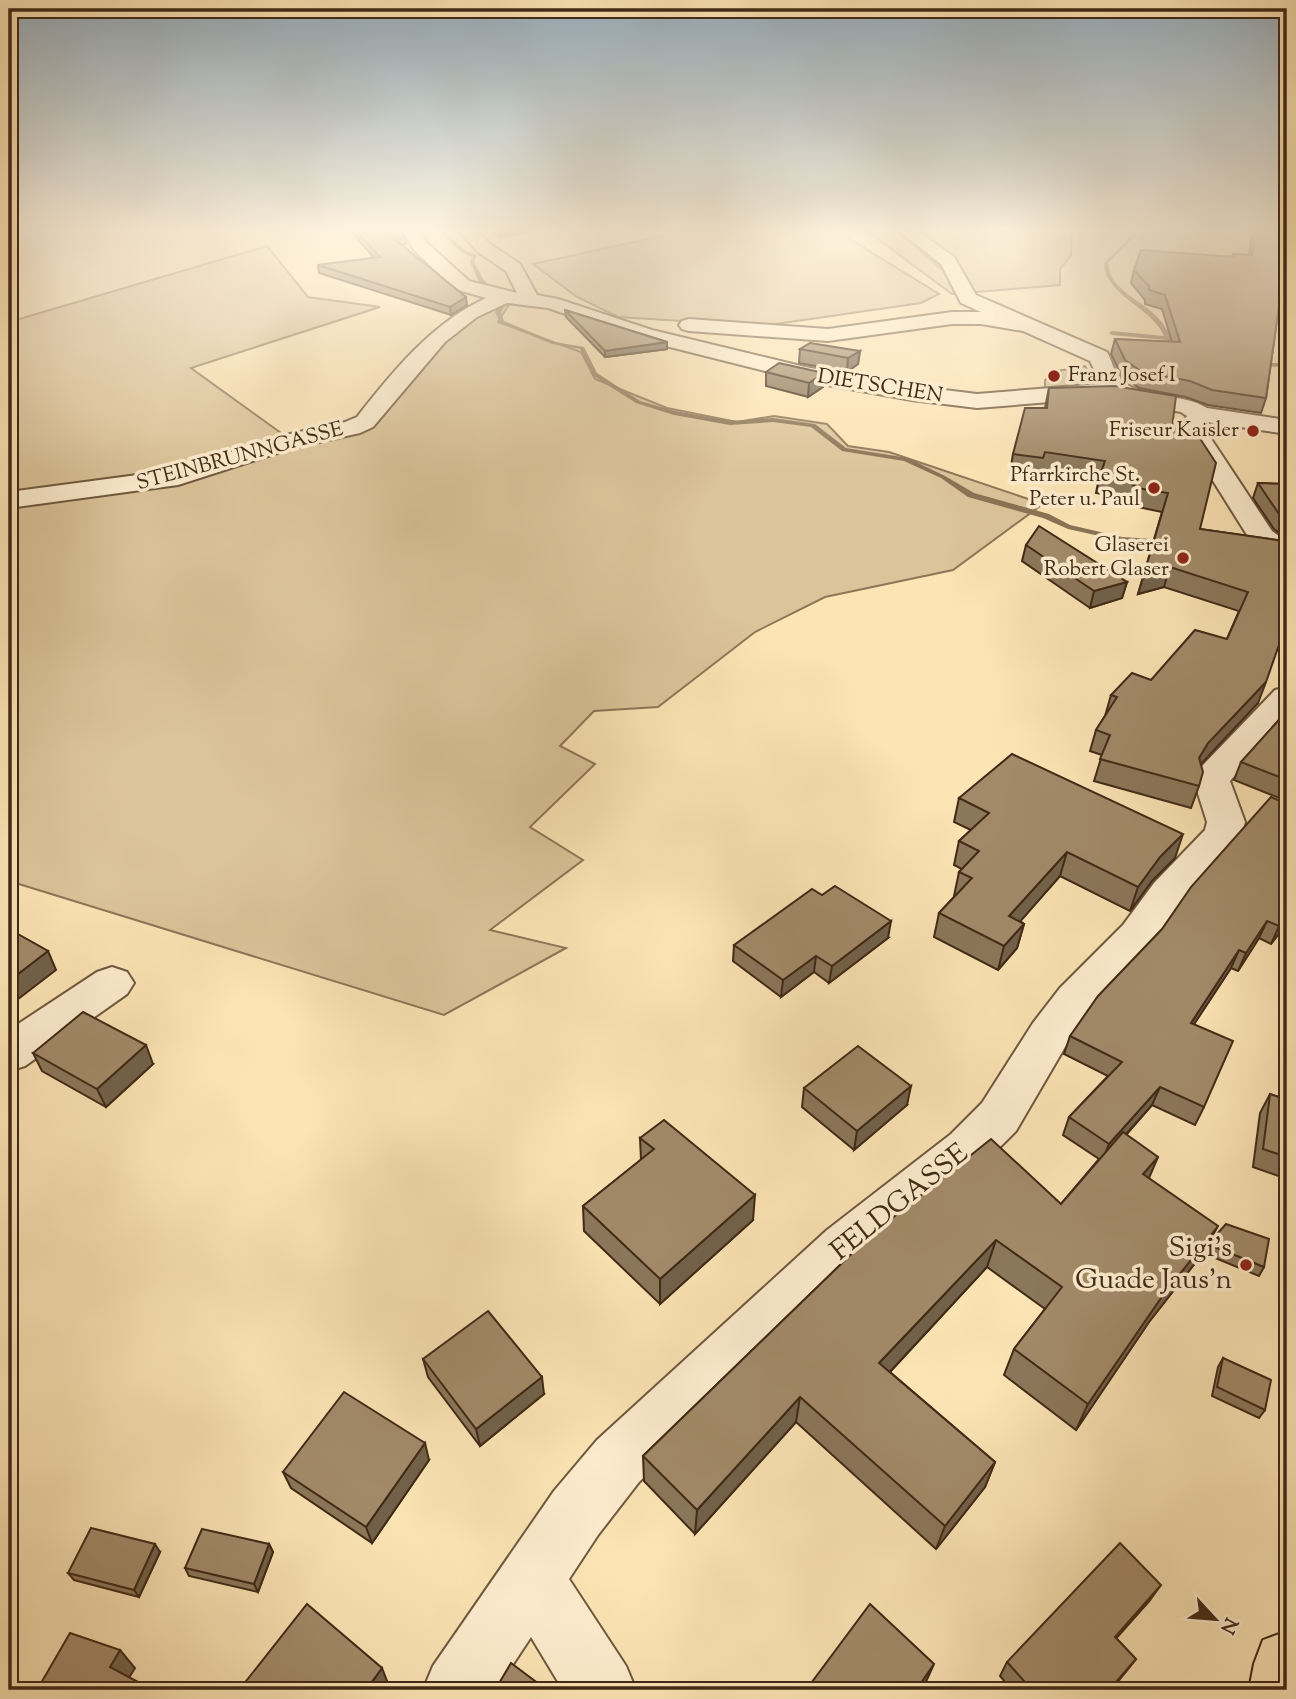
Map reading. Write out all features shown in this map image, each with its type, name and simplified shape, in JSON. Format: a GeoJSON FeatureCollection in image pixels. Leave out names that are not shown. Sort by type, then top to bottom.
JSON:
{"type":"FeatureCollection","features":[{"type":"Feature","properties":{"kind":"main road"},"geometry":{"type":"LineString","coordinates":[[1283,1690],[1287,1664]]}},
{"type":"Feature","properties":{"kind":"street","name":"STEINBRUNNGASSE"},"geometry":{"type":"LineString","coordinates":[[9,500],[178,477],[290,441],[352,428],[365,422],[438,338],[476,310]]}},
{"type":"Feature","properties":{"kind":"street","name":"DIETSCHEN"},"geometry":{"type":"LineString","coordinates":[[572,310],[615,325],[805,374],[937,397],[977,401],[1099,391],[1188,406],[1196,421],[1287,427]]}},
{"type":"Feature","properties":{"kind":"street"},"geometry":{"type":"LineString","coordinates":[[992,310],[1099,357],[1108,379],[1124,394]]}},
{"type":"Feature","properties":{"kind":"street"},"geometry":{"type":"LineString","coordinates":[[615,325],[640,322],[828,335],[952,318],[981,318],[1024,325]]}},
{"type":"Feature","properties":{"kind":"street"},"geometry":{"type":"LineString","coordinates":[[1196,421],[1262,537],[1282,553]]}},
{"type":"Feature","properties":{"kind":"street"},"geometry":{"type":"LineString","coordinates":[[265,430],[290,441]]}},
{"type":"Feature","properties":{"kind":"street","name":"FELDGASSE"},"geometry":{"type":"LineString","coordinates":[[457,1690],[576,1513],[618,1461],[845,1246],[968,1148],[999,1117],[1049,1035],[1075,1000],[1138,935],[1168,893],[1223,834],[1226,822],[1212,781],[1216,773],[1287,697]]}},
{"type":"Feature","properties":{"kind":"street"},"geometry":{"type":"LineString","coordinates":[[9,1053],[112,983]]}},
{"type":"Feature","properties":{"kind":"street"},"geometry":{"type":"LineString","coordinates":[[532,1580],[602,1690]]}},
{"type":"Feature","properties":{"kind":"shaded area"},"geometry":{"type":"Polygon","coordinates":[[[49,310],[370,310],[191,368],[288,438],[377,421],[419,366],[451,332],[469,318],[485,310],[505,310],[498,322],[581,352],[595,379],[667,408],[737,422],[774,416],[827,424],[848,446],[889,452],[1043,504],[953,570],[825,597],[755,632],[658,707],[594,711],[560,746],[595,764],[530,827],[583,860],[490,930],[566,948],[444,1015],[9,881],[9,322],[49,310]]]}},
{"type":"Feature","properties":{"kind":"shaded area"},"geometry":{"type":"Polygon","coordinates":[[[604,310],[871,310],[762,326],[618,317],[604,310]]]}},
{"type":"Feature","properties":{"kind":"shaded area"},"geometry":{"type":"Polygon","coordinates":[[[1085,366],[1096,388],[1045,391],[1045,380],[1057,371],[1085,366]]]}},
{"type":"Feature","properties":{"kind":"building"},"geometry":{"type":"Polygon","coordinates":[[[565,310],[667,342],[605,351],[565,310]]]}},
{"type":"Feature","properties":{"kind":"building"},"geometry":{"type":"Polygon","coordinates":[[[1170,310],[1278,310],[1266,398],[1212,390],[1190,381],[1142,372],[1125,360],[1115,339],[1180,342],[1170,310]]]}},
{"type":"Feature","properties":{"kind":"building"},"geometry":{"type":"Polygon","coordinates":[[[810,343],[860,351],[848,358],[800,349],[810,343]]]}},
{"type":"Feature","properties":{"kind":"building"},"geometry":{"type":"Polygon","coordinates":[[[779,363],[824,373],[809,383],[766,372],[779,363]]]}},
{"type":"Feature","properties":{"kind":"building"},"geometry":{"type":"Polygon","coordinates":[[[1114,386],[1176,396],[1172,428],[1195,431],[1216,463],[1200,529],[1277,540],[1287,544],[1287,622],[1266,682],[1208,743],[1199,758],[1203,772],[1199,786],[1100,759],[1110,735],[1096,730],[1117,697],[1111,695],[1132,673],[1151,680],[1195,630],[1227,639],[1248,592],[1170,567],[1144,574],[1168,493],[1137,488],[1125,479],[1100,475],[1105,461],[1045,452],[1043,458],[1013,454],[1025,408],[1047,408],[1049,388],[1114,386]]]}},
{"type":"Feature","properties":{"kind":"building"},"geometry":{"type":"Polygon","coordinates":[[[1258,483],[1287,484],[1287,520],[1279,514],[1258,483]]]}},
{"type":"Feature","properties":{"kind":"building"},"geometry":{"type":"Polygon","coordinates":[[[1039,526],[1127,582],[1094,591],[1026,545],[1039,526]]]}},
{"type":"Feature","properties":{"kind":"building"},"geometry":{"type":"Polygon","coordinates":[[[1287,711],[1287,780],[1241,762],[1287,711]]]}},
{"type":"Feature","properties":{"kind":"building"},"geometry":{"type":"Polygon","coordinates":[[[1012,754],[1183,834],[1160,857],[1138,887],[1067,852],[1009,916],[1024,924],[1004,946],[939,913],[972,878],[959,872],[979,851],[959,841],[989,813],[959,798],[1012,754]]]}},
{"type":"Feature","properties":{"kind":"building"},"geometry":{"type":"Polygon","coordinates":[[[1271,797],[1287,804],[1287,871],[1280,881],[1287,884],[1287,916],[1279,926],[1267,921],[1246,953],[1239,950],[1191,1023],[1233,1041],[1204,1107],[1160,1087],[1109,1144],[1069,1117],[1122,1062],[1070,1036],[1098,996],[1162,929],[1191,887],[1271,797]]]}},
{"type":"Feature","properties":{"kind":"building"},"geometry":{"type":"Polygon","coordinates":[[[835,886],[891,921],[832,966],[816,956],[783,980],[734,945],[812,889],[822,895],[835,886]]]}},
{"type":"Feature","properties":{"kind":"building"},"geometry":{"type":"Polygon","coordinates":[[[9,929],[48,951],[9,981],[9,929]]]}},
{"type":"Feature","properties":{"kind":"building"},"geometry":{"type":"Polygon","coordinates":[[[83,1012],[146,1045],[97,1089],[33,1053],[83,1012]]]}},
{"type":"Feature","properties":{"kind":"building"},"geometry":{"type":"Polygon","coordinates":[[[858,1046],[911,1086],[857,1131],[804,1088],[858,1046]]]}},
{"type":"Feature","properties":{"kind":"building"},"geometry":{"type":"Polygon","coordinates":[[[1270,1094],[1287,1100],[1287,1157],[1263,1149],[1270,1094]]]}},
{"type":"Feature","properties":{"kind":"building"},"geometry":{"type":"Polygon","coordinates":[[[664,1120],[755,1195],[660,1279],[583,1206],[654,1149],[640,1138],[664,1120]]]}},
{"type":"Feature","properties":{"kind":"building"},"geometry":{"type":"Polygon","coordinates":[[[1123,1132],[1158,1157],[1143,1174],[1218,1226],[1163,1295],[1088,1404],[1014,1349],[1062,1287],[996,1240],[879,1363],[995,1462],[945,1526],[800,1397],[697,1510],[643,1456],[870,1236],[991,1139],[1061,1204],[1123,1132]]]}},
{"type":"Feature","properties":{"kind":"building"},"geometry":{"type":"Polygon","coordinates":[[[1226,1224],[1269,1239],[1264,1267],[1208,1244],[1226,1224]]]}},
{"type":"Feature","properties":{"kind":"building"},"geometry":{"type":"Polygon","coordinates":[[[488,1311],[542,1377],[476,1429],[423,1359],[488,1311]]]}},
{"type":"Feature","properties":{"kind":"building"},"geometry":{"type":"Polygon","coordinates":[[[1223,1358],[1271,1380],[1265,1410],[1217,1387],[1223,1358]]]}},
{"type":"Feature","properties":{"kind":"building"},"geometry":{"type":"Polygon","coordinates":[[[344,1392],[425,1443],[366,1527],[283,1472],[344,1392]]]}},
{"type":"Feature","properties":{"kind":"building"},"geometry":{"type":"Polygon","coordinates":[[[91,1528],[155,1544],[134,1590],[68,1573],[91,1528]]]}},
{"type":"Feature","properties":{"kind":"building"},"geometry":{"type":"Polygon","coordinates":[[[202,1529],[269,1544],[254,1584],[185,1568],[202,1529]]]}},
{"type":"Feature","properties":{"kind":"building"},"geometry":{"type":"Polygon","coordinates":[[[1120,1543],[1161,1585],[1115,1637],[1136,1659],[1109,1690],[1032,1690],[1007,1662],[1120,1543]]]}},
{"type":"Feature","properties":{"kind":"building"},"geometry":{"type":"Polygon","coordinates":[[[307,1604],[382,1668],[366,1690],[239,1690],[307,1604]]]}},
{"type":"Feature","properties":{"kind":"building"},"geometry":{"type":"Polygon","coordinates":[[[870,1604],[934,1664],[916,1690],[806,1690],[870,1604]]]}},
{"type":"Feature","properties":{"kind":"building"},"geometry":{"type":"Polygon","coordinates":[[[70,1633],[120,1650],[110,1667],[153,1690],[37,1690],[70,1633]]]}},
{"type":"Feature","properties":{"kind":"building"},"geometry":{"type":"Polygon","coordinates":[[[511,1663],[547,1690],[495,1690],[511,1663]]]}},
{"type":"Feature","properties":{"kind":"waterway"},"geometry":{"type":"LineString","coordinates":[[499,310],[502,322],[554,343],[582,348],[594,374],[638,402],[674,413],[730,423],[773,420],[813,425],[844,450],[906,459],[943,477],[971,495],[1046,516],[1068,527],[1122,539],[1165,542]]}},
{"type":"Feature","properties":{"kind":"waterway"},"geometry":{"type":"LineString","coordinates":[[1147,310],[1163,327],[1171,344],[1178,350]]}},
{"type":"Feature","properties":{"kind":"waterway"},"geometry":{"type":"LineString","coordinates":[[1112,333],[1166,338]]}},
{"type":"Feature","properties":{"kind":"waterway"},"geometry":{"type":"LineString","coordinates":[[1258,364],[1287,365]]}},
{"type":"Feature","properties":{"kind":"place","name":"Franz Josef I"},"geometry":{"type":"Point","coordinates":[1054,376]}},
{"type":"Feature","properties":{"kind":"place","name":"Friseur Kaisler"},"geometry":{"type":"Point","coordinates":[1253,431]}},
{"type":"Feature","properties":{"kind":"place","name":"Pfarrkirche St. Peter u. Paul"},"geometry":{"type":"Point","coordinates":[1154,488]}},
{"type":"Feature","properties":{"kind":"place","name":"Glaserei Robert Glaser"},"geometry":{"type":"Point","coordinates":[1183,558]}},
{"type":"Feature","properties":{"kind":"place","name":"Sigi's Guade Jaus'n"},"geometry":{"type":"Point","coordinates":[1246,1265]}}]}
